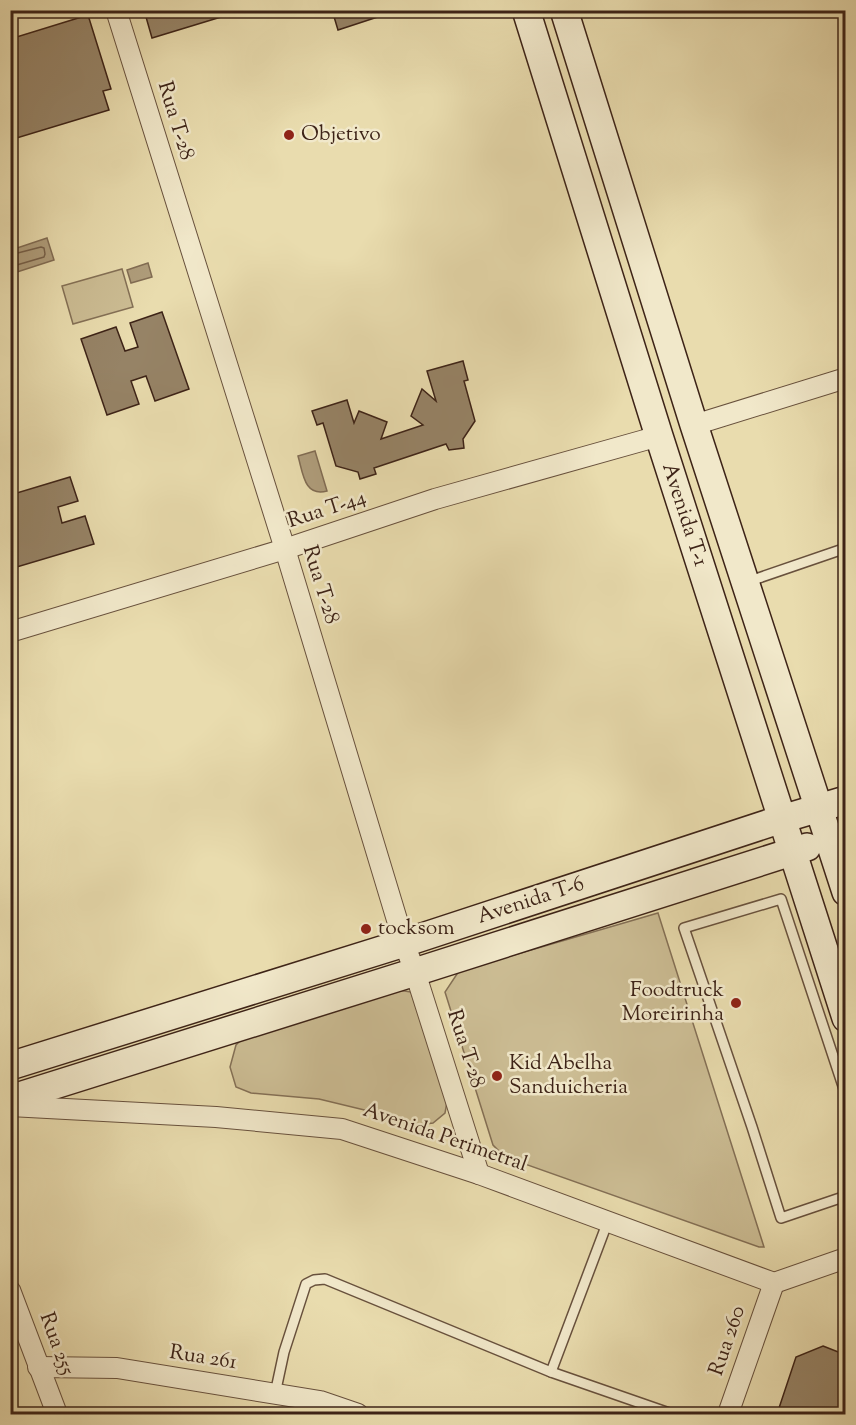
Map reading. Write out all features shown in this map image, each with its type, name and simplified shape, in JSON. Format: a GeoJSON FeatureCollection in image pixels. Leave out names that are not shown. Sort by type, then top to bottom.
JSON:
{"type":"FeatureCollection","features":[{"type":"Feature","properties":{"kind":"street","name":"Rua T-28"},"geometry":{"type":"LineString","coordinates":[[116,10],[285,549],[404,943],[479,1174]]}},
{"type":"Feature","properties":{"kind":"street","name":"Avenida T-1"},"geometry":{"type":"LineString","coordinates":[[526,10],[659,436],[846,1018]]}},
{"type":"Feature","properties":{"kind":"street","name":"Avenida T-1"},"geometry":{"type":"LineString","coordinates":[[564,10],[694,425],[818,809],[837,837],[846,892]]}},
{"type":"Feature","properties":{"kind":"street"},"geometry":{"type":"LineString","coordinates":[[694,425],[846,378]]}},
{"type":"Feature","properties":{"kind":"street","name":"Rua T-44"},"geometry":{"type":"LineString","coordinates":[[10,632],[285,549],[435,500],[659,436]]}},
{"type":"Feature","properties":{"kind":"street","name":"Avenida T-6"},"geometry":{"type":"LineString","coordinates":[[10,1066],[404,943],[846,800]]}},
{"type":"Feature","properties":{"kind":"street","name":"Avenida T-6"},"geometry":{"type":"LineString","coordinates":[[10,1100],[837,837]]}},
{"type":"Feature","properties":{"kind":"street","name":"Avenida Perimetral"},"geometry":{"type":"LineString","coordinates":[[10,1106],[216,1117],[342,1129],[479,1174],[774,1283]]}},
{"type":"Feature","properties":{"kind":"street"},"geometry":{"type":"LineString","coordinates":[[774,1283],[846,1258]]}},
{"type":"Feature","properties":{"kind":"street","name":"Rua 260"},"geometry":{"type":"LineString","coordinates":[[728,1414],[774,1283]]}},
{"type":"Feature","properties":{"kind":"street","name":"Rua 255"},"geometry":{"type":"LineString","coordinates":[[10,1290],[57,1414]]}},
{"type":"Feature","properties":{"kind":"street","name":"Rua 261"},"geometry":{"type":"LineString","coordinates":[[39,1367],[117,1368],[275,1394],[322,1408],[358,1414]]}},
{"type":"Feature","properties":{"kind":"lane"},"geometry":{"type":"LineString","coordinates":[[745,582],[846,548]]}},
{"type":"Feature","properties":{"kind":"lane"},"geometry":{"type":"LineString","coordinates":[[846,1095],[781,899],[684,928],[781,1218],[846,1196]]}},
{"type":"Feature","properties":{"kind":"lane"},"geometry":{"type":"LineString","coordinates":[[551,1372],[608,1221]]}},
{"type":"Feature","properties":{"kind":"lane"},"geometry":{"type":"LineString","coordinates":[[275,1394],[284,1352],[306,1284],[314,1280],[325,1279],[551,1372],[672,1414]]}},
{"type":"Feature","properties":{"kind":"shaded area"},"geometry":{"type":"Polygon","coordinates":[[[122,269],[133,307],[73,324],[62,286],[122,269]]]}},
{"type":"Feature","properties":{"kind":"shaded area"},"geometry":{"type":"Polygon","coordinates":[[[658,913],[764,1247],[505,1157],[493,1145],[445,992],[459,971],[658,913]]]}},
{"type":"Feature","properties":{"kind":"shaded area"},"geometry":{"type":"Polygon","coordinates":[[[398,990],[411,992],[447,1102],[445,1113],[433,1123],[418,1125],[319,1099],[251,1093],[236,1087],[230,1067],[236,1045],[244,1037],[398,990]]]}},
{"type":"Feature","properties":{"kind":"water"},"geometry":{"type":"Polygon","coordinates":[[[47,238],[54,260],[11,274],[11,250],[47,238]]]}},
{"type":"Feature","properties":{"kind":"water"},"geometry":{"type":"Polygon","coordinates":[[[148,263],[152,277],[131,283],[127,270],[148,263]]]}},
{"type":"Feature","properties":{"kind":"water"},"geometry":{"type":"Polygon","coordinates":[[[315,451],[327,491],[313,490],[303,476],[298,456],[315,451]]]}},
{"type":"Feature","properties":{"kind":"building"},"geometry":{"type":"Polygon","coordinates":[[[144,10],[244,10],[152,38],[144,10]]]}},
{"type":"Feature","properties":{"kind":"building"},"geometry":{"type":"Polygon","coordinates":[[[332,10],[399,10],[338,30],[332,10]]]}},
{"type":"Feature","properties":{"kind":"building"},"geometry":{"type":"Polygon","coordinates":[[[88,15],[111,89],[103,91],[109,110],[10,140],[10,39],[88,15]]]}},
{"type":"Feature","properties":{"kind":"building"},"geometry":{"type":"Polygon","coordinates":[[[162,312],[189,389],[155,401],[146,376],[131,381],[139,404],[107,415],[81,339],[116,327],[125,351],[138,347],[130,323],[162,312]]]}},
{"type":"Feature","properties":{"kind":"building"},"geometry":{"type":"Polygon","coordinates":[[[463,361],[468,380],[464,381],[475,421],[463,439],[464,448],[449,450],[446,444],[374,468],[376,474],[360,479],[358,472],[336,466],[323,423],[317,425],[312,411],[347,400],[354,423],[359,411],[387,422],[381,439],[423,425],[411,416],[422,389],[436,401],[427,371],[463,361]]]}},
{"type":"Feature","properties":{"kind":"building"},"geometry":{"type":"Polygon","coordinates":[[[70,477],[78,501],[58,507],[62,523],[85,516],[94,544],[10,569],[10,495],[70,477]]]}},
{"type":"Feature","properties":{"kind":"building"},"geometry":{"type":"Polygon","coordinates":[[[823,1346],[846,1355],[846,1414],[777,1414],[796,1357],[823,1346]]]}},
{"type":"Feature","properties":{"kind":"place","name":"Objetivo"},"geometry":{"type":"Point","coordinates":[289,135]}},
{"type":"Feature","properties":{"kind":"place","name":"tocksom"},"geometry":{"type":"Point","coordinates":[366,929]}},
{"type":"Feature","properties":{"kind":"place","name":"Foodtruck Moreirinha"},"geometry":{"type":"Point","coordinates":[736,1003]}},
{"type":"Feature","properties":{"kind":"place","name":"Kid Abelha Sanduicheria"},"geometry":{"type":"Point","coordinates":[497,1076]}}]}
